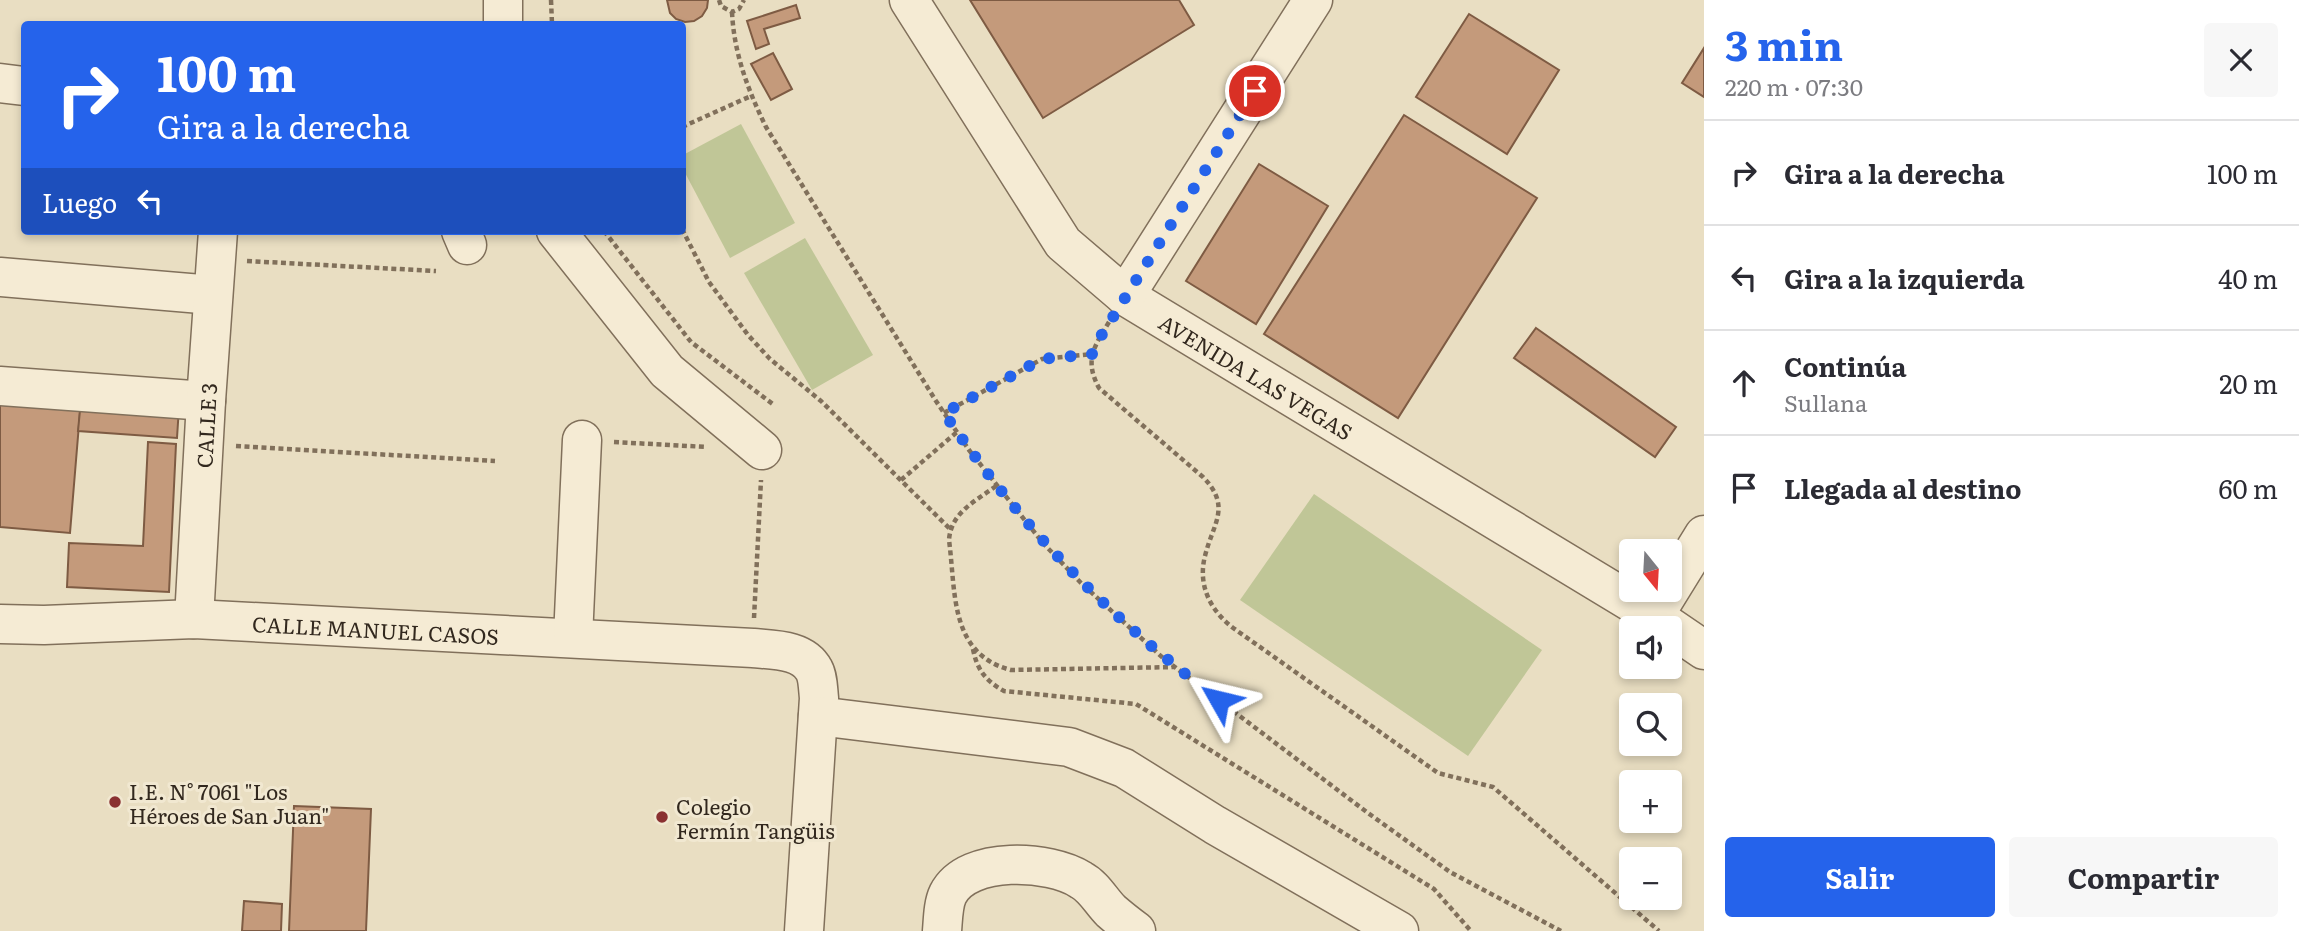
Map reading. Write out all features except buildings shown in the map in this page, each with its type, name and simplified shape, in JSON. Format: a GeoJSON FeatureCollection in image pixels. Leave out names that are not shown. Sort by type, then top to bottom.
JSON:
{"type":"FeatureCollection","features":[{"type":"Feature","properties":{"kind":"street"},"geometry":{"type":"LineString","coordinates":[[503,0],[503,21]]}},
{"type":"Feature","properties":{"kind":"street","name":"AVENIDA LAS VEGAS"},"geometry":{"type":"LineString","coordinates":[[909,0],[1063,243],[1125,296],[1654,616]]}},
{"type":"Feature","properties":{"kind":"street"},"geometry":{"type":"LineString","coordinates":[[1125,296],[1313,0]]}},
{"type":"Feature","properties":{"kind":"street"},"geometry":{"type":"LineString","coordinates":[[0,83],[21,86]]}},
{"type":"Feature","properties":{"kind":"street"},"geometry":{"type":"LineString","coordinates":[[558,235],[667,371],[762,450]]}},
{"type":"Feature","properties":{"kind":"street"},"geometry":{"type":"LineString","coordinates":[[0,277],[215,262]]}},
{"type":"Feature","properties":{"kind":"street","name":"CALLE 3"},"geometry":{"type":"LineString","coordinates":[[194,618],[215,262]]}},
{"type":"Feature","properties":{"kind":"street"},"geometry":{"type":"LineString","coordinates":[[0,386],[205,401]]}},
{"type":"Feature","properties":{"kind":"street"},"geometry":{"type":"LineString","coordinates":[[573,639],[582,440]]}},
{"type":"Feature","properties":{"kind":"street"},"geometry":{"type":"LineString","coordinates":[[1654,616],[1704,535]]}},
{"type":"Feature","properties":{"kind":"street","name":"CALLE MANUEL CASOS"},"geometry":{"type":"LineString","coordinates":[[0,624],[44,625],[194,618],[752,648],[785,651],[805,658],[815,671],[819,698],[804,931]]}},
{"type":"Feature","properties":{"kind":"street","name":"AVENIDA LAS VEGAS"},"geometry":{"type":"LineString","coordinates":[[1682,635],[1704,650]]}},
{"type":"Feature","properties":{"kind":"street"},"geometry":{"type":"LineString","coordinates":[[1704,657],[1700,671],[1704,681]]}},
{"type":"Feature","properties":{"kind":"street"},"geometry":{"type":"LineString","coordinates":[[818,716],[1069,747],[1124,768],[1215,825],[1399,931]]}},
{"type":"Feature","properties":{"kind":"street"},"geometry":{"type":"LineString","coordinates":[[942,931],[948,895],[960,879],[1006,864],[1048,868],[1082,880],[1111,911],[1136,931]]}},
{"type":"Feature","properties":{"kind":"path"},"geometry":{"type":"LineString","coordinates":[[551,0],[552,21]]}},
{"type":"Feature","properties":{"kind":"path"},"geometry":{"type":"LineString","coordinates":[[719,0],[721,6],[732,12]]}},
{"type":"Feature","properties":{"kind":"path"},"geometry":{"type":"LineString","coordinates":[[732,12],[739,9],[744,0]]}},
{"type":"Feature","properties":{"kind":"path"},"geometry":{"type":"LineString","coordinates":[[732,12],[733,36],[751,96],[766,127],[944,413],[996,486],[1043,543],[1121,622],[1368,813],[1450,872],[1561,931]]}},
{"type":"Feature","properties":{"kind":"path"},"geometry":{"type":"LineString","coordinates":[[686,125],[751,96]]}},
{"type":"Feature","properties":{"kind":"path"},"geometry":{"type":"LineString","coordinates":[[607,235],[691,342],[774,405]]}},
{"type":"Feature","properties":{"kind":"path"},"geometry":{"type":"LineString","coordinates":[[685,235],[709,282],[748,335],[770,359],[821,401],[950,530]]}},
{"type":"Feature","properties":{"kind":"path"},"geometry":{"type":"LineString","coordinates":[[215,262],[436,271]]}},
{"type":"Feature","properties":{"kind":"path"},"geometry":{"type":"LineString","coordinates":[[1125,296],[1092,354],[1093,377],[1099,388],[1203,477],[1216,495],[1219,515],[1205,556],[1203,577],[1207,597],[1214,611],[1224,622],[1438,773],[1493,787],[1659,931]]}},
{"type":"Feature","properties":{"kind":"path"},"geometry":{"type":"LineString","coordinates":[[944,413],[1042,359],[1092,354]]}},
{"type":"Feature","properties":{"kind":"path"},"geometry":{"type":"LineString","coordinates":[[901,480],[957,432]]}},
{"type":"Feature","properties":{"kind":"path"},"geometry":{"type":"LineString","coordinates":[[582,440],[762,450],[752,648]]}},
{"type":"Feature","properties":{"kind":"path"},"geometry":{"type":"LineString","coordinates":[[203,444],[495,461]]}},
{"type":"Feature","properties":{"kind":"path"},"geometry":{"type":"LineString","coordinates":[[996,486],[957,516],[950,530],[959,621],[964,636],[973,649],[985,660],[1011,670],[1176,667]]}},
{"type":"Feature","properties":{"kind":"path"},"geometry":{"type":"LineString","coordinates":[[973,649],[979,670],[986,679],[1004,691],[1136,704],[1434,889],[1471,931]]}},
{"type":"Feature","properties":{"kind":"green space"},"geometry":{"type":"Polygon","coordinates":[[[741,124],[795,223],[730,258],[686,175],[686,153],[741,124]]]}},
{"type":"Feature","properties":{"kind":"green space"},"geometry":{"type":"Polygon","coordinates":[[[805,238],[873,355],[812,390],[744,273],[805,238]]]}},
{"type":"Feature","properties":{"kind":"green space"},"geometry":{"type":"Polygon","coordinates":[[[1314,494],[1542,650],[1468,756],[1240,600],[1314,494]]]}},
{"type":"Feature","properties":{"kind":"place","name":"I.E. N° 7061 \"Los Héroes de San Juan\""},"geometry":{"type":"Point","coordinates":[115,802]}},
{"type":"Feature","properties":{"kind":"place","name":"Colegio Fermín Tangüis"},"geometry":{"type":"Point","coordinates":[662,817]}},
{"type":"Feature","properties":{"kind":"route"},"geometry":{"type":"LineString","coordinates":[[1219,700],[1163,658],[1081,583],[1005,497],[944,413],[1042,359],[1092,354],[1255,91]]}}]}
